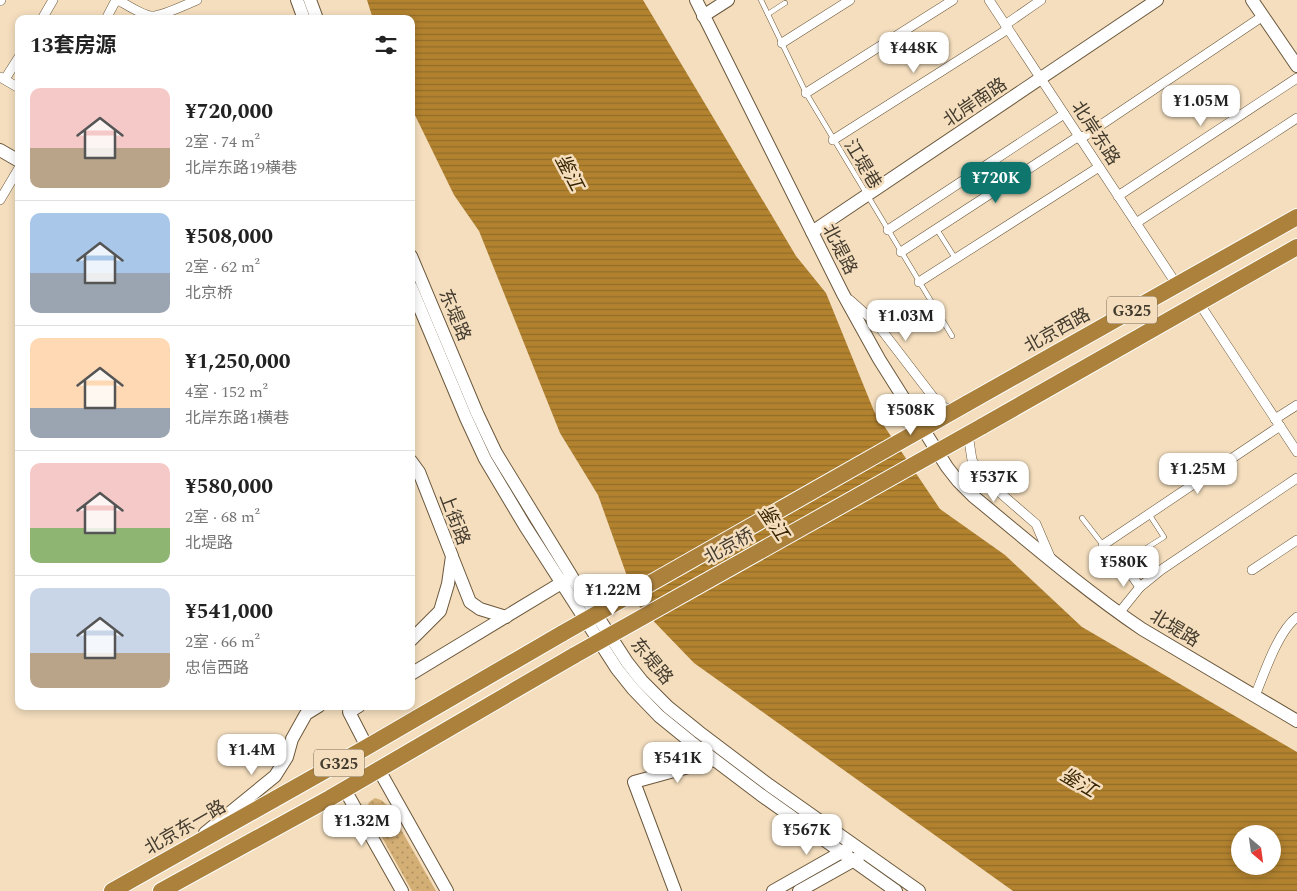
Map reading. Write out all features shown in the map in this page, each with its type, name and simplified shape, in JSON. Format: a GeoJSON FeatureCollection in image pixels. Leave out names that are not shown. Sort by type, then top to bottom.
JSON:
{"type":"FeatureCollection","features":[{"type":"Feature","properties":{"kind":"highway","name":"北京西路"},"geometry":{"type":"LineString","coordinates":[[961,407],[1297,217]]}},
{"type":"Feature","properties":{"kind":"highway","name":"G325"},"geometry":{"type":"LineString","coordinates":[[975,431],[1297,247]]}},
{"type":"Feature","properties":{"kind":"highway","name":"北京桥"},"geometry":{"type":"LineString","coordinates":[[563,633],[961,407]]}},
{"type":"Feature","properties":{"kind":"highway","name":"北京桥"},"geometry":{"type":"LineString","coordinates":[[379,770],[575,655],[975,431]]}},
{"type":"Feature","properties":{"kind":"highway","name":"北京东一路"},"geometry":{"type":"LineString","coordinates":[[112,891],[367,747],[563,633]]}},
{"type":"Feature","properties":{"kind":"highway","name":"G325"},"geometry":{"type":"LineString","coordinates":[[161,891],[379,770]]}},
{"type":"Feature","properties":{"kind":"main road"},"geometry":{"type":"LineString","coordinates":[[297,0],[303,15]]}},
{"type":"Feature","properties":{"kind":"main road"},"geometry":{"type":"LineString","coordinates":[[310,0],[316,15]]}},
{"type":"Feature","properties":{"kind":"main road","name":"北堤路"},"geometry":{"type":"LineString","coordinates":[[696,0],[843,294],[879,359],[947,467],[958,481],[973,496],[1092,594],[1142,628],[1297,721]]}},
{"type":"Feature","properties":{"kind":"main road"},"geometry":{"type":"LineString","coordinates":[[703,16],[728,0]]}},
{"type":"Feature","properties":{"kind":"main road","name":"北岸南路"},"geometry":{"type":"LineString","coordinates":[[812,232],[1157,0]]}},
{"type":"Feature","properties":{"kind":"main road"},"geometry":{"type":"LineString","coordinates":[[1252,0],[1297,66]]}},
{"type":"Feature","properties":{"kind":"main road"},"geometry":{"type":"LineString","coordinates":[[0,150],[15,159]]}},
{"type":"Feature","properties":{"kind":"main road","name":"东堤路"},"geometry":{"type":"LineString","coordinates":[[415,266],[477,413],[496,453],[606,654],[633,689],[659,716],[714,760],[896,891]]}},
{"type":"Feature","properties":{"kind":"main road","name":"东堤路"},"geometry":{"type":"LineString","coordinates":[[415,297],[485,459],[567,580],[642,681],[668,707],[728,755],[918,891]]}},
{"type":"Feature","properties":{"kind":"main road","name":"上街路"},"geometry":{"type":"LineString","coordinates":[[415,466],[452,556],[448,584],[440,611],[415,636]]}},
{"type":"Feature","properties":{"kind":"main road"},"geometry":{"type":"LineString","coordinates":[[452,556],[470,602],[480,609],[506,617]]}},
{"type":"Feature","properties":{"kind":"main road"},"geometry":{"type":"LineString","coordinates":[[415,672],[567,580]]}},
{"type":"Feature","properties":{"kind":"main road"},"geometry":{"type":"LineString","coordinates":[[180,853],[275,776],[287,757],[292,739],[306,714],[312,710]]}},
{"type":"Feature","properties":{"kind":"main road"},"geometry":{"type":"LineString","coordinates":[[352,710],[349,712],[367,747]]}},
{"type":"Feature","properties":{"kind":"main road"},"geometry":{"type":"LineString","coordinates":[[674,891],[634,782],[714,760]]}},
{"type":"Feature","properties":{"kind":"main road"},"geometry":{"type":"LineString","coordinates":[[379,770],[447,891]]}},
{"type":"Feature","properties":{"kind":"main road"},"geometry":{"type":"LineString","coordinates":[[345,790],[402,891]]}},
{"type":"Feature","properties":{"kind":"main road"},"geometry":{"type":"LineString","coordinates":[[773,891],[854,846]]}},
{"type":"Feature","properties":{"kind":"main road"},"geometry":{"type":"LineString","coordinates":[[799,891],[866,854]]}},
{"type":"Feature","properties":{"kind":"street"},"geometry":{"type":"LineString","coordinates":[[45,15],[54,0]]}},
{"type":"Feature","properties":{"kind":"street"},"geometry":{"type":"LineString","coordinates":[[108,15],[117,0],[148,15]]}},
{"type":"Feature","properties":{"kind":"street"},"geometry":{"type":"LineString","coordinates":[[156,15],[197,0]]}},
{"type":"Feature","properties":{"kind":"street"},"geometry":{"type":"LineString","coordinates":[[782,43],[850,0]]}},
{"type":"Feature","properties":{"kind":"street"},"geometry":{"type":"LineString","coordinates":[[806,93],[953,0]]}},
{"type":"Feature","properties":{"kind":"street","name":"北岸东路"},"geometry":{"type":"LineString","coordinates":[[989,0],[1177,285]]}},
{"type":"Feature","properties":{"kind":"street"},"geometry":{"type":"LineString","coordinates":[[833,140],[1006,27],[1041,0]]}},
{"type":"Feature","properties":{"kind":"street"},"geometry":{"type":"LineString","coordinates":[[901,252],[1080,138],[1263,16]]}},
{"type":"Feature","properties":{"kind":"street"},"geometry":{"type":"LineString","coordinates":[[15,62],[2,78],[15,86]]}},
{"type":"Feature","properties":{"kind":"street"},"geometry":{"type":"LineString","coordinates":[[1118,196],[1297,78]]}},
{"type":"Feature","properties":{"kind":"street"},"geometry":{"type":"LineString","coordinates":[[888,230],[1064,114]]}},
{"type":"Feature","properties":{"kind":"street"},"geometry":{"type":"LineString","coordinates":[[1136,223],[1297,118]]}},
{"type":"Feature","properties":{"kind":"street"},"geometry":{"type":"LineString","coordinates":[[919,282],[1099,167]]}},
{"type":"Feature","properties":{"kind":"street"},"geometry":{"type":"LineString","coordinates":[[0,200],[15,175]]}},
{"type":"Feature","properties":{"kind":"street"},"geometry":{"type":"LineString","coordinates":[[843,294],[877,324],[940,406],[961,407]]}},
{"type":"Feature","properties":{"kind":"street"},"geometry":{"type":"LineString","coordinates":[[1199,303],[1297,452]]}},
{"type":"Feature","properties":{"kind":"street"},"geometry":{"type":"LineString","coordinates":[[1103,545],[1278,423],[1297,404]]}},
{"type":"Feature","properties":{"kind":"street"},"geometry":{"type":"LineString","coordinates":[[975,431],[972,460],[990,484],[1036,524],[1051,560]]}},
{"type":"Feature","properties":{"kind":"street"},"geometry":{"type":"LineString","coordinates":[[1119,613],[1140,586],[1161,570],[1297,478]]}},
{"type":"Feature","properties":{"kind":"street"},"geometry":{"type":"LineString","coordinates":[[1252,570],[1297,540]]}},
{"type":"Feature","properties":{"kind":"street"},"geometry":{"type":"LineString","coordinates":[[1123,563],[1140,586]]}},
{"type":"Feature","properties":{"kind":"street"},"geometry":{"type":"LineString","coordinates":[[1255,696],[1281,636],[1297,617]]}},
{"type":"Feature","properties":{"kind":"lane","name":"江堤巷"},"geometry":{"type":"LineString","coordinates":[[760,0],[806,93],[866,196],[952,336]]}},
{"type":"Feature","properties":{"kind":"lane"},"geometry":{"type":"LineString","coordinates":[[768,14],[785,3]]}},
{"type":"Feature","properties":{"kind":"lane"},"geometry":{"type":"LineString","coordinates":[[936,228],[955,258]]}},
{"type":"Feature","properties":{"kind":"lane"},"geometry":{"type":"LineString","coordinates":[[1123,563],[1164,537],[1149,514]]}},
{"type":"Feature","properties":{"kind":"lane"},"geometry":{"type":"LineString","coordinates":[[1082,518],[1103,545]]}},
{"type":"Feature","properties":{"kind":"shaded area"},"geometry":{"type":"Polygon","coordinates":[[[375,798],[387,805],[436,891],[412,891],[369,814],[367,808],[369,802],[375,798]]]}},
{"type":"Feature","properties":{"kind":"water","name":"鉴江"},"geometry":{"type":"Polygon","coordinates":[[[367,0],[643,0],[796,256],[826,293],[874,411],[940,509],[1005,555],[1082,627],[1297,752],[1297,891],[1013,891],[694,663],[637,604],[598,495],[560,433],[479,231],[454,195],[415,115],[415,15],[372,15],[367,0]]]}}]}
